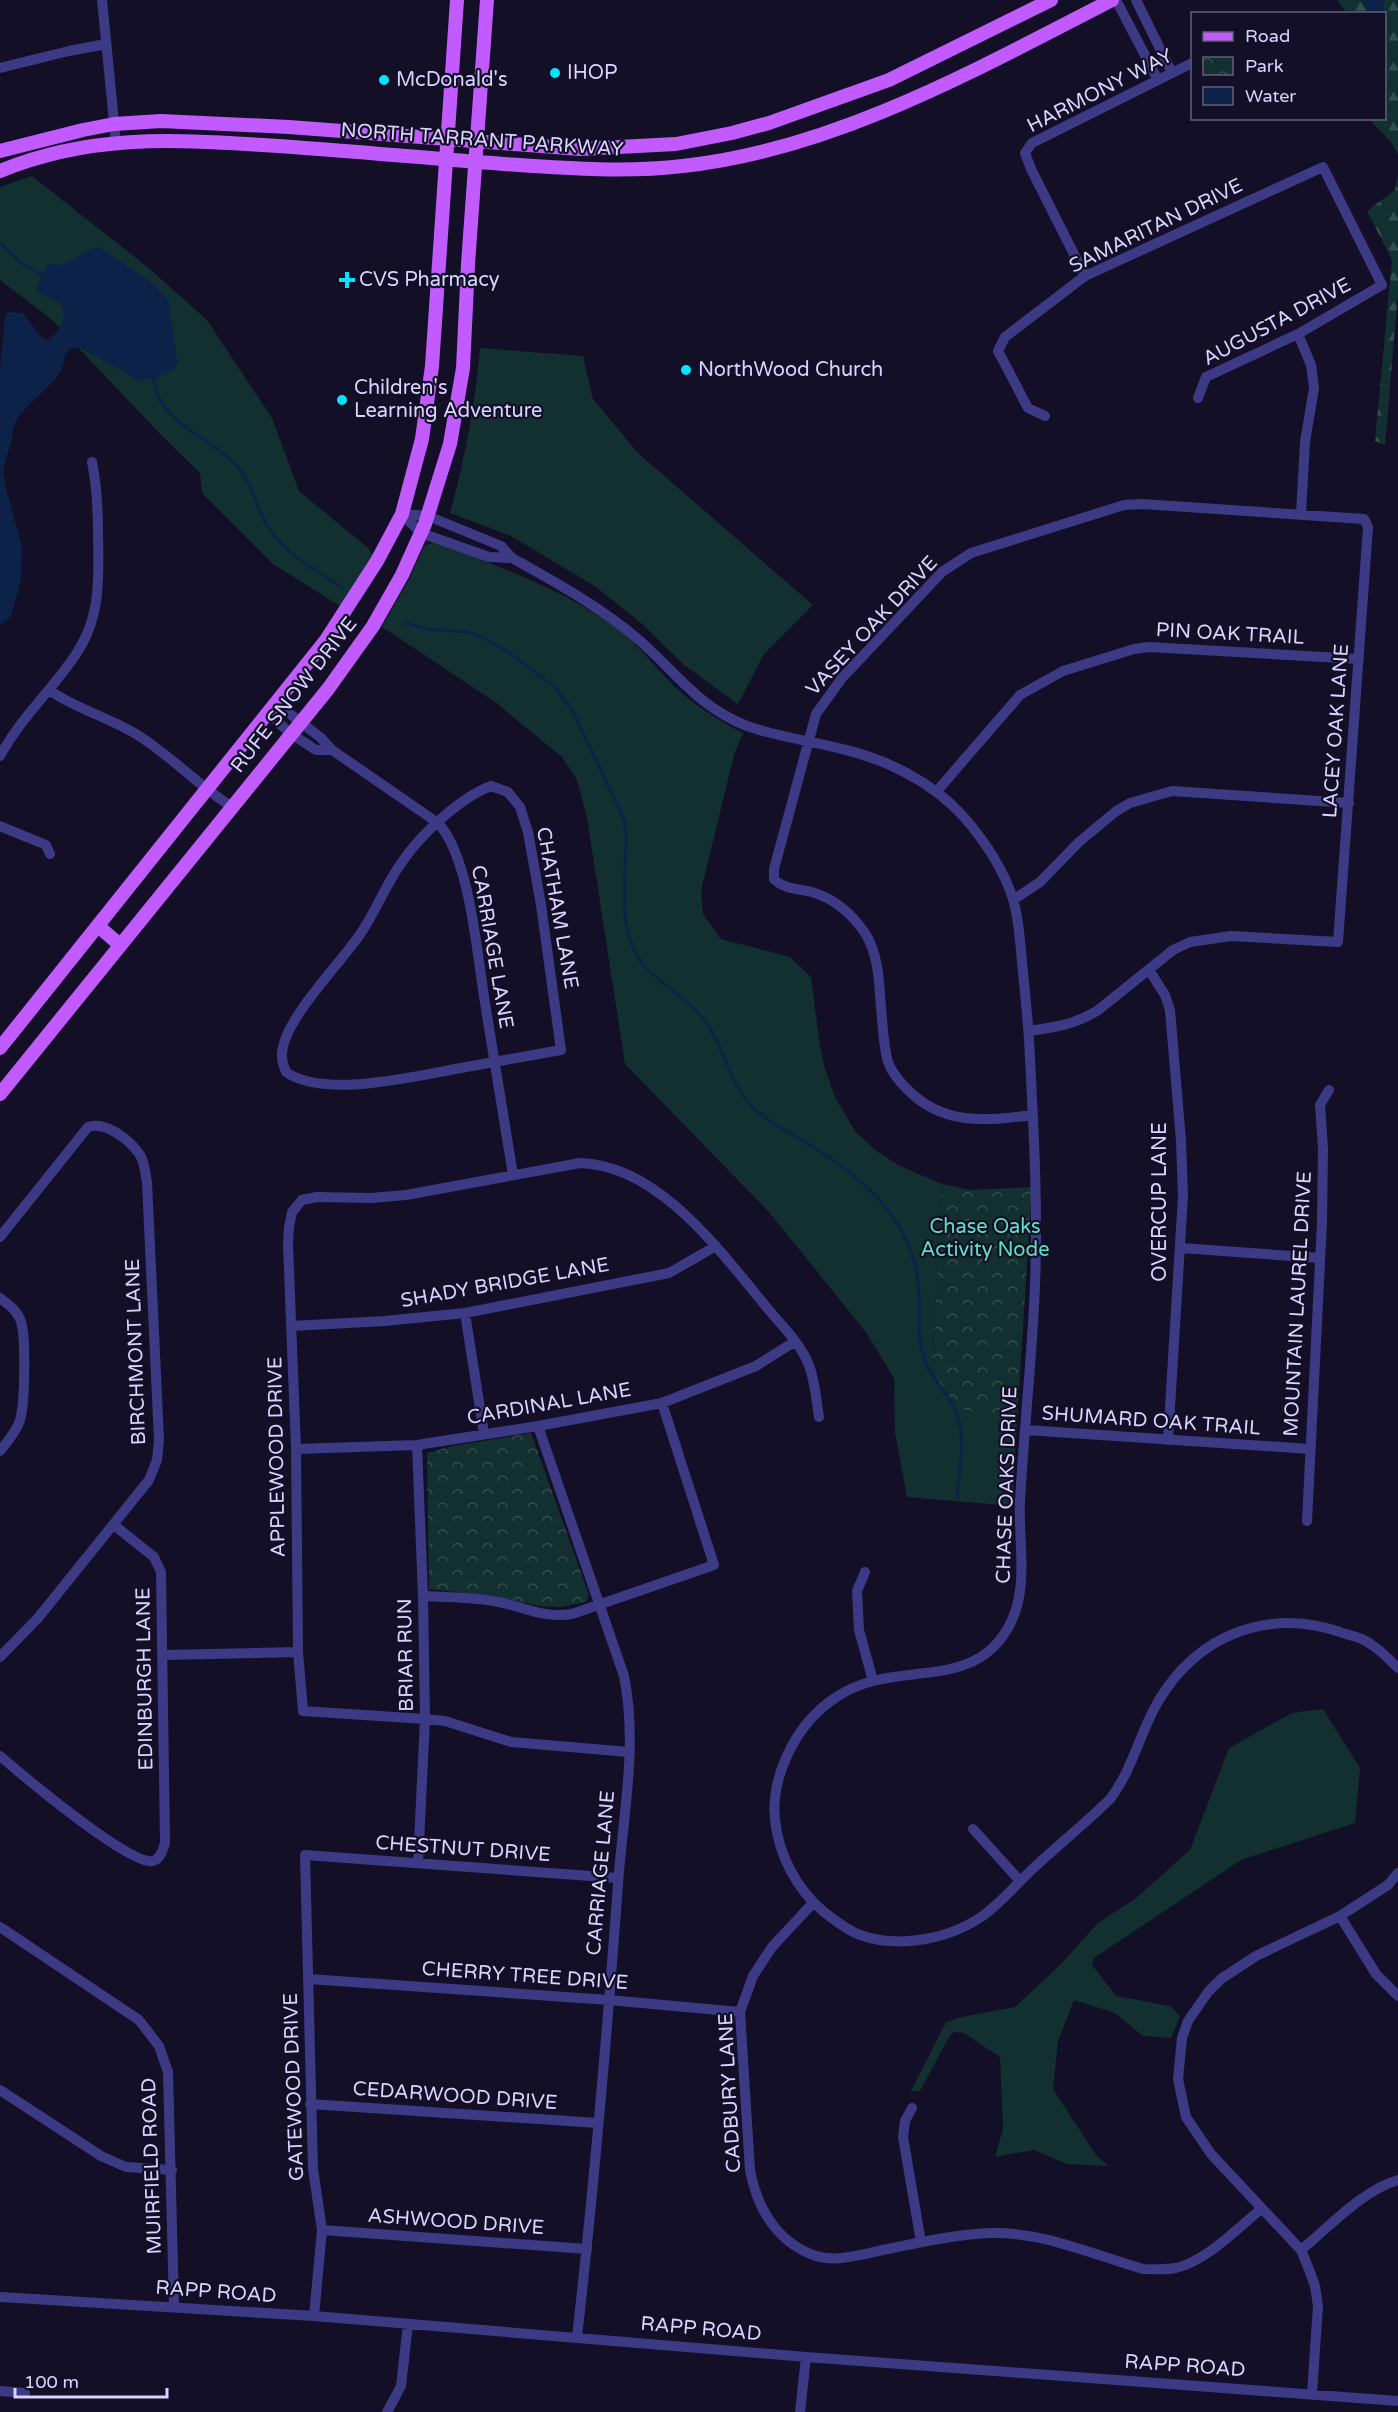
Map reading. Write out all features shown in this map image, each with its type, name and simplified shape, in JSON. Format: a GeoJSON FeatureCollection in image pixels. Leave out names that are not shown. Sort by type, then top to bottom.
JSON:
{"type":"FeatureCollection","features":[{"type":"Feature","properties":{"kind":"main road","name":"RUFE SNOW DRIVE"},"geometry":{"type":"LineString","coordinates":[[0,1048],[338,623],[377,561],[402,514],[422,439],[432,366],[457,0]]}},
{"type":"Feature","properties":{"kind":"main road","name":"RUFE SNOW DRIVE"},"geometry":{"type":"LineString","coordinates":[[0,1094],[328,689],[373,626],[402,575],[421,533],[450,444],[463,368],[488,0]]}},
{"type":"Feature","properties":{"kind":"main road","name":"NORTH TARRANT PARKWAY"},"geometry":{"type":"LineString","coordinates":[[0,151],[52,136],[114,124],[184,121],[593,149],[676,144],[751,128],[865,89],[976,39],[1051,0]]}},
{"type":"Feature","properties":{"kind":"main road","name":"NORTH TARRANT PARKWAY"},"geometry":{"type":"LineString","coordinates":[[0,171],[64,150],[116,142],[152,140],[288,146],[588,169],[683,166],[782,147],[875,113],[950,82],[1114,0]]}},
{"type":"Feature","properties":{"kind":"main road"},"geometry":{"type":"LineString","coordinates":[[865,89],[875,113]]}},
{"type":"Feature","properties":{"kind":"main road"},"geometry":{"type":"LineString","coordinates":[[288,146],[289,127]]}},
{"type":"Feature","properties":{"kind":"main road"},"geometry":{"type":"LineString","coordinates":[[98,926],[120,945]]}},
{"type":"Feature","properties":{"kind":"street"},"geometry":{"type":"LineString","coordinates":[[102,0],[116,142]]}},
{"type":"Feature","properties":{"kind":"street"},"geometry":{"type":"LineString","coordinates":[[1114,0],[1158,80]]}},
{"type":"Feature","properties":{"kind":"street"},"geometry":{"type":"LineString","coordinates":[[1136,0],[1172,73]]}},
{"type":"Feature","properties":{"kind":"street"},"geometry":{"type":"LineString","coordinates":[[0,68],[106,44]]}},
{"type":"Feature","properties":{"kind":"street","name":"HARMONY WAY"},"geometry":{"type":"LineString","coordinates":[[1085,276],[1025,153],[1032,143],[1191,64]]}},
{"type":"Feature","properties":{"kind":"street","name":"SAMARITAN DRIVE"},"geometry":{"type":"LineString","coordinates":[[1045,416],[1028,408],[998,351],[1005,337],[1085,276],[1323,167],[1382,285]]}},
{"type":"Feature","properties":{"kind":"street","name":"AUGUSTA DRIVE"},"geometry":{"type":"LineString","coordinates":[[1198,398],[1206,377],[1298,334],[1382,285]]}},
{"type":"Feature","properties":{"kind":"street"},"geometry":{"type":"LineString","coordinates":[[1298,334],[1311,365],[1314,388],[1305,442],[1301,514]]}},
{"type":"Feature","properties":{"kind":"street"},"geometry":{"type":"LineString","coordinates":[[0,756],[27,714],[49,690],[85,639],[97,605],[99,586],[97,486],[92,462]]}},
{"type":"Feature","properties":{"kind":"street","name":"VASEY OAK DRIVE"},"geometry":{"type":"LineString","coordinates":[[1033,1115],[1002,1119],[960,1118],[941,1112],[917,1100],[894,1076],[888,1062],[883,1036],[878,971],[873,948],[856,919],[846,910],[821,896],[781,885],[774,879],[774,868],[816,714],[842,678],[942,572],[971,553],[1124,505],[1142,504],[1301,514],[1352,518],[1366,522]]}},
{"type":"Feature","properties":{"kind":"street","name":"CHASE OAKS DRIVE"},"geometry":{"type":"LineString","coordinates":[[402,514],[428,516],[501,546],[512,558],[622,626],[705,705],[749,727],[866,755],[897,768],[937,791],[965,818],[983,842],[999,866],[1013,900],[1020,933],[1029,1031],[1036,1203],[1035,1286],[1019,1532],[1021,1588],[1018,1605],[1007,1631],[988,1652],[960,1668],[873,1681],[843,1693],[806,1723],[784,1758],[776,1791],[774,1814],[778,1841],[789,1869],[813,1903],[843,1927],[863,1936],[883,1940],[920,1941],[954,1931],[983,1916],[1111,1798],[1124,1779],[1159,1700],[1174,1678],[1212,1644],[1251,1628],[1274,1623],[1320,1626],[1362,1639],[1380,1651],[1398,1668]]}},
{"type":"Feature","properties":{"kind":"street","name":"CHASE OAKS DRIVE"},"geometry":{"type":"LineString","coordinates":[[402,514],[421,533],[489,557],[512,558]]}},
{"type":"Feature","properties":{"kind":"street","name":"LACEY OAK LANE"},"geometry":{"type":"LineString","coordinates":[[1149,970],[1173,950],[1190,942],[1207,938],[1231,936],[1338,942],[1368,527],[1366,522]]}},
{"type":"Feature","properties":{"kind":"street","name":"PIN OAK TRAIL"},"geometry":{"type":"LineString","coordinates":[[937,791],[1020,695],[1038,683],[1073,668],[1134,649],[1149,647],[1359,659]]}},
{"type":"Feature","properties":{"kind":"street"},"geometry":{"type":"LineString","coordinates":[[49,690],[68,703],[136,734],[205,789],[232,807]]}},
{"type":"Feature","properties":{"kind":"street","name":"CARRIAGE LANE"},"geometry":{"type":"LineString","coordinates":[[272,708],[295,727],[316,750],[332,750],[438,823],[448,834],[463,878],[513,1175]]}},
{"type":"Feature","properties":{"kind":"street","name":"CHATHAM LANE"},"geometry":{"type":"LineString","coordinates":[[438,823],[478,791],[491,786],[508,792],[520,807],[528,832],[561,1050],[494,1062]]}},
{"type":"Feature","properties":{"kind":"street"},"geometry":{"type":"LineString","coordinates":[[1013,900],[1040,882],[1103,821],[1130,803],[1172,791],[1349,803]]}},
{"type":"Feature","properties":{"kind":"street"},"geometry":{"type":"LineString","coordinates":[[438,823],[401,862],[362,932],[303,1006],[284,1045],[282,1063],[286,1072],[295,1078],[340,1084],[374,1084],[494,1062]]}},
{"type":"Feature","properties":{"kind":"street"},"geometry":{"type":"LineString","coordinates":[[0,826],[46,845],[50,854]]}},
{"type":"Feature","properties":{"kind":"street"},"geometry":{"type":"LineString","coordinates":[[1029,1031],[1070,1026],[1084,1019],[1149,970]]}},
{"type":"Feature","properties":{"kind":"street","name":"OVERCUP LANE"},"geometry":{"type":"LineString","coordinates":[[1149,970],[1165,994],[1173,1025],[1181,1141],[1183,1196],[1181,1248],[1168,1440]]}},
{"type":"Feature","properties":{"kind":"street","name":"MOUNTAIN LAUREL DRIVE"},"geometry":{"type":"LineString","coordinates":[[1307,1521],[1320,1258],[1323,1148],[1320,1105],[1329,1090]]}},
{"type":"Feature","properties":{"kind":"street","name":"BIRCHMONT LANE"},"geometry":{"type":"LineString","coordinates":[[0,1237],[82,1132],[95,1125],[113,1131],[140,1155],[144,1166],[148,1206],[159,1440],[157,1460],[149,1480],[114,1525],[38,1618],[0,1657]]}},
{"type":"Feature","properties":{"kind":"street"},"geometry":{"type":"LineString","coordinates":[[513,1175],[580,1164],[595,1164],[633,1177],[664,1197],[716,1246],[794,1342],[808,1362],[819,1417]]}},
{"type":"Feature","properties":{"kind":"street","name":"APPLEWOOD DRIVE"},"geometry":{"type":"LineString","coordinates":[[425,1719],[303,1711],[298,1652],[296,1449],[288,1227],[292,1212],[302,1200],[317,1197],[371,1198],[406,1195],[513,1175]]}},
{"type":"Feature","properties":{"kind":"street","name":"SHADY BRIDGE LANE"},"geometry":{"type":"LineString","coordinates":[[292,1326],[385,1321],[465,1312],[669,1273],[716,1246]]}},
{"type":"Feature","properties":{"kind":"street"},"geometry":{"type":"LineString","coordinates":[[1181,1248],[1320,1258]]}},
{"type":"Feature","properties":{"kind":"street"},"geometry":{"type":"LineString","coordinates":[[0,1298],[18,1314],[22,1323],[23,1351],[20,1422],[0,1451]]}},
{"type":"Feature","properties":{"kind":"street"},"geometry":{"type":"LineString","coordinates":[[465,1312],[484,1434]]}},
{"type":"Feature","properties":{"kind":"street","name":"CARDINAL LANE"},"geometry":{"type":"LineString","coordinates":[[296,1449],[417,1445],[538,1426],[662,1402],[756,1366],[794,1342]]}},
{"type":"Feature","properties":{"kind":"street"},"geometry":{"type":"LineString","coordinates":[[423,1596],[483,1600],[554,1616],[572,1614],[714,1565],[662,1402]]}},
{"type":"Feature","properties":{"kind":"street","name":"CARRIAGE LANE"},"geometry":{"type":"LineString","coordinates":[[538,1426],[624,1676],[630,1705],[629,1752],[609,2000],[577,2337]]}},
{"type":"Feature","properties":{"kind":"street","name":"SHUMARD OAK TRAIL"},"geometry":{"type":"LineString","coordinates":[[1026,1430],[1310,1449]]}},
{"type":"Feature","properties":{"kind":"street","name":"BRIAR RUN"},"geometry":{"type":"LineString","coordinates":[[417,1445],[425,1719],[418,1863]]}},
{"type":"Feature","properties":{"kind":"street","name":"EDINBURGH LANE"},"geometry":{"type":"LineString","coordinates":[[0,1756],[30,1782],[129,1854],[150,1862],[155,1861],[162,1853],[165,1843],[161,1572],[154,1557],[114,1525]]}},
{"type":"Feature","properties":{"kind":"street"},"geometry":{"type":"LineString","coordinates":[[865,1572],[857,1591],[859,1630],[873,1681]]}},
{"type":"Feature","properties":{"kind":"street"},"geometry":{"type":"LineString","coordinates":[[163,1655],[298,1652]]}},
{"type":"Feature","properties":{"kind":"street"},"geometry":{"type":"LineString","coordinates":[[425,1719],[445,1721],[511,1742],[629,1752]]}},
{"type":"Feature","properties":{"kind":"street"},"geometry":{"type":"LineString","coordinates":[[973,1829],[1020,1881]]}},
{"type":"Feature","properties":{"kind":"street","name":"CHESTNUT DRIVE"},"geometry":{"type":"LineString","coordinates":[[305,1855],[618,1878]]}},
{"type":"Feature","properties":{"kind":"street","name":"GATEWOOD DRIVE"},"geometry":{"type":"LineString","coordinates":[[305,1855],[310,2104],[313,2169],[322,2230],[314,2316]]}},
{"type":"Feature","properties":{"kind":"street"},"geometry":{"type":"LineString","coordinates":[[1312,2393],[1318,2306],[1315,2286],[1301,2250],[1211,2154],[1186,2117],[1178,2079],[1182,2038],[1188,2021],[1208,1992],[1221,1979],[1256,1956],[1340,1916],[1388,1885],[1398,1873]]}},
{"type":"Feature","properties":{"kind":"street","name":"CADBURY LANE"},"geometry":{"type":"LineString","coordinates":[[813,1903],[772,1947],[753,1976],[740,2012],[750,2170],[754,2192],[774,2228],[796,2245],[817,2256],[842,2258],[921,2242]]}},
{"type":"Feature","properties":{"kind":"street"},"geometry":{"type":"LineString","coordinates":[[1340,1916],[1376,1974],[1398,1996]]}},
{"type":"Feature","properties":{"kind":"street","name":"MUIRFIELD ROAD"},"geometry":{"type":"LineString","coordinates":[[0,1927],[140,2020],[159,2046],[168,2072],[174,2307]]}},
{"type":"Feature","properties":{"kind":"street","name":"CHERRY TREE DRIVE"},"geometry":{"type":"LineString","coordinates":[[308,1979],[609,2000],[740,2012]]}},
{"type":"Feature","properties":{"kind":"street"},"geometry":{"type":"LineString","coordinates":[[0,2090],[101,2156],[126,2167],[172,2170]]}},
{"type":"Feature","properties":{"kind":"street","name":"CEDARWOOD DRIVE"},"geometry":{"type":"LineString","coordinates":[[310,2104],[598,2123]]}},
{"type":"Feature","properties":{"kind":"street"},"geometry":{"type":"LineString","coordinates":[[912,2108],[905,2121],[903,2137],[921,2242],[990,2233],[1014,2234],[1041,2238],[1143,2269],[1177,2267],[1203,2256],[1261,2209]]}},
{"type":"Feature","properties":{"kind":"street"},"geometry":{"type":"LineString","coordinates":[[1301,2250],[1359,2202],[1389,2183],[1398,2180]]}},
{"type":"Feature","properties":{"kind":"street","name":"ASHWOOD DRIVE"},"geometry":{"type":"LineString","coordinates":[[322,2230],[587,2249]]}},
{"type":"Feature","properties":{"kind":"street","name":"RAPP ROAD"},"geometry":{"type":"LineString","coordinates":[[0,2297],[314,2316],[1398,2401]]}},
{"type":"Feature","properties":{"kind":"street"},"geometry":{"type":"LineString","coordinates":[[387,2412],[401,2386],[408,2324]]}},
{"type":"Feature","properties":{"kind":"street"},"geometry":{"type":"LineString","coordinates":[[800,2412],[806,2356]]}},
{"type":"Feature","properties":{"kind":"street"},"geometry":{"type":"LineString","coordinates":[[0,2391],[26,2393]]}},
{"type":"Feature","properties":{"kind":"green space"},"geometry":{"type":"Polygon","coordinates":[[[1337,0],[1398,0],[1398,154],[1391,142],[1370,120],[1386,120],[1386,12],[1346,12],[1337,0]]]}},
{"type":"Feature","properties":{"kind":"green space"},"geometry":{"type":"Polygon","coordinates":[[[1398,174],[1398,293],[1385,445],[1375,441],[1392,260],[1367,211],[1395,190],[1398,174]]]}},
{"type":"Feature","properties":{"kind":"green space"},"geometry":{"type":"Polygon","coordinates":[[[32,176],[150,269],[207,320],[272,418],[299,491],[368,548],[373,555],[343,608],[273,564],[202,493],[200,473],[51,319],[0,280],[0,187],[32,176]]]}},
{"type":"Feature","properties":{"kind":"green space"},"geometry":{"type":"Polygon","coordinates":[[[480,348],[583,356],[593,399],[638,453],[813,605],[764,654],[738,704],[684,665],[641,623],[596,587],[511,536],[450,513],[469,431],[480,348]]]}},
{"type":"Feature","properties":{"kind":"green space"},"geometry":{"type":"Polygon","coordinates":[[[435,542],[529,579],[596,614],[625,634],[688,699],[743,733],[734,755],[701,891],[703,914],[721,939],[790,957],[811,977],[825,1069],[835,1097],[855,1131],[874,1149],[898,1165],[942,1184],[932,1371],[941,1383],[1001,1416],[1017,1421],[1012,1506],[907,1497],[895,1433],[894,1378],[865,1331],[768,1211],[625,1064],[587,818],[577,780],[562,757],[495,702],[382,627],[409,579],[424,546],[435,542]]]}},
{"type":"Feature","properties":{"kind":"green space","name":"Chase Oaks Activity Node"},"geometry":{"type":"Polygon","coordinates":[[[942,1184],[970,1190],[1032,1187],[1017,1421],[957,1408],[932,1371],[942,1184]]]}},
{"type":"Feature","properties":{"kind":"green space"},"geometry":{"type":"Polygon","coordinates":[[[531,1433],[589,1595],[586,1602],[561,1607],[538,1606],[501,1597],[429,1589],[427,1453],[452,1446],[531,1433]]]}},
{"type":"Feature","properties":{"kind":"green space"},"geometry":{"type":"Polygon","coordinates":[[[1323,1709],[1360,1768],[1355,1823],[1241,1860],[1094,1958],[1092,1965],[1116,1996],[1170,2006],[1180,2016],[1171,2038],[1143,2036],[1115,2013],[1074,2000],[1058,2041],[1053,2089],[1096,2155],[1108,2166],[1067,2164],[1034,2150],[995,2157],[1003,2129],[1000,2057],[964,2033],[954,2032],[950,2035],[920,2091],[911,2091],[946,2022],[1015,2007],[1060,1965],[1098,1923],[1135,1899],[1190,1850],[1229,1748],[1292,1713],[1323,1709]]]}},
{"type":"Feature","properties":{"kind":"water"},"geometry":{"type":"Polygon","coordinates":[[[1361,0],[1384,0],[1384,12],[1369,12],[1361,0]]]}},
{"type":"Feature","properties":{"kind":"water"},"geometry":{"type":"Polygon","coordinates":[[[99,247],[150,281],[168,299],[178,365],[170,372],[137,381],[125,372],[78,347],[71,348],[64,356],[63,366],[57,377],[18,418],[3,470],[22,547],[21,579],[11,617],[0,625],[0,369],[5,317],[8,312],[23,313],[42,338],[49,340],[62,324],[64,315],[61,304],[38,292],[36,288],[48,264],[63,265],[99,247]]]}},
{"type":"Feature","properties":{"kind":"waterway"},"geometry":{"type":"LineString","coordinates":[[0,243],[21,263],[46,278]]}},
{"type":"Feature","properties":{"kind":"waterway"},"geometry":{"type":"LineString","coordinates":[[152,376],[159,398],[166,409],[184,426],[226,455],[240,470],[249,483],[264,520],[279,541],[299,559],[343,588]]}},
{"type":"Feature","properties":{"kind":"waterway"},"geometry":{"type":"LineString","coordinates":[[406,623],[427,629],[468,632],[482,637],[514,656],[556,688],[572,710],[624,819],[626,833],[624,906],[626,925],[638,958],[650,972],[689,1004],[703,1019],[715,1038],[736,1084],[750,1104],[767,1119],[854,1176],[882,1203],[896,1222],[915,1266],[919,1286],[920,1334],[924,1358],[933,1377],[952,1404],[960,1426],[962,1450],[957,1498]]}},
{"type":"Feature","properties":{"kind":"place","name":"IHOP"},"geometry":{"type":"Point","coordinates":[555,73]}},
{"type":"Feature","properties":{"kind":"place","name":"McDonald's"},"geometry":{"type":"Point","coordinates":[384,80]}},
{"type":"Feature","properties":{"kind":"place","name":"CVS Pharmacy"},"geometry":{"type":"Point","coordinates":[347,280]}},
{"type":"Feature","properties":{"kind":"place","name":"NorthWood Church"},"geometry":{"type":"Point","coordinates":[686,370]}},
{"type":"Feature","properties":{"kind":"place","name":"Children's Learning Adventure"},"geometry":{"type":"Point","coordinates":[342,400]}}]}
